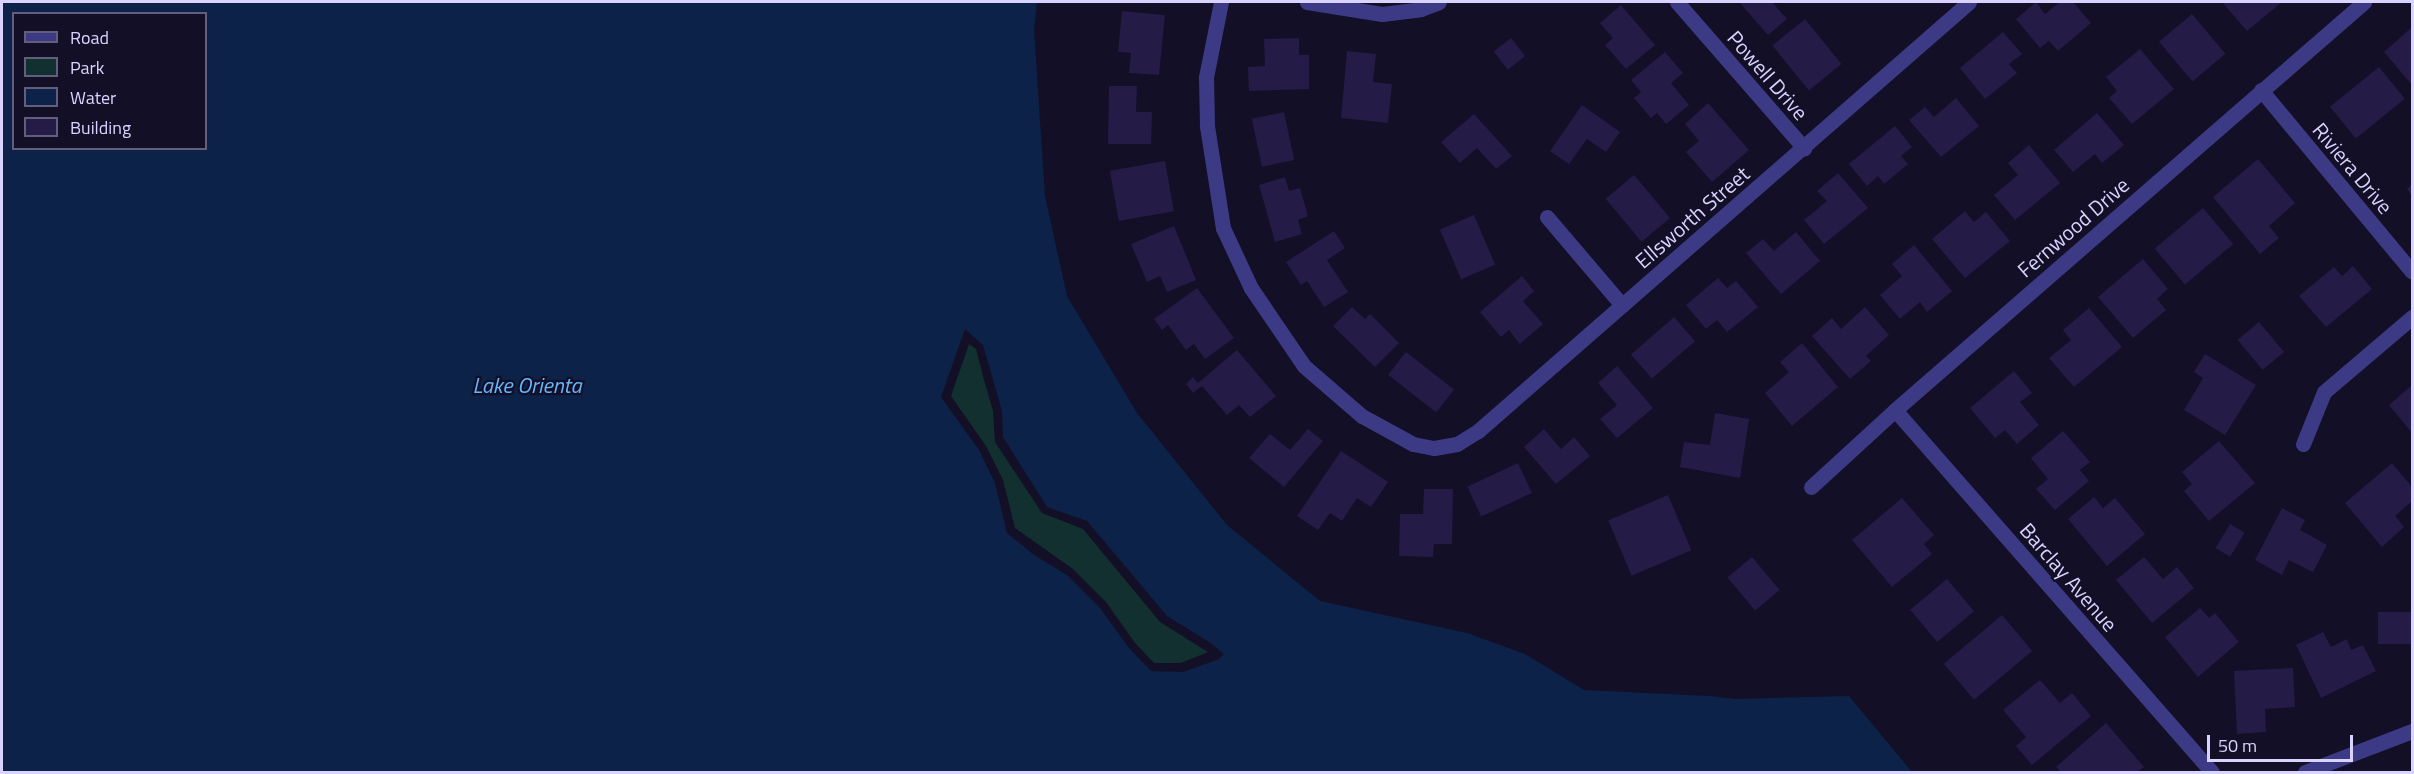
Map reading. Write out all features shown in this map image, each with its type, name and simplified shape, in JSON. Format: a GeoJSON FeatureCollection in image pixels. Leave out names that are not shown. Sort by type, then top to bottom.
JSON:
{"type":"FeatureCollection","features":[{"type":"Feature","properties":{"kind":"street","name":"Ellsworth Street"},"geometry":{"type":"LineString","coordinates":[[1221,2],[1206,77],[1207,116],[1222,228],[1251,288],[1304,366],[1362,417],[1413,444],[1434,448],[1457,444],[1478,431],[1969,2]]}},
{"type":"Feature","properties":{"kind":"street"},"geometry":{"type":"LineString","coordinates":[[1307,2],[1382,14],[1421,9],[1439,2]]}},
{"type":"Feature","properties":{"kind":"street","name":"Powell Drive"},"geometry":{"type":"LineString","coordinates":[[1677,2],[1804,148]]}},
{"type":"Feature","properties":{"kind":"street","name":"Fernwood Drive"},"geometry":{"type":"LineString","coordinates":[[1811,487],[1895,410],[2364,2]]}},
{"type":"Feature","properties":{"kind":"street","name":"Riviera Drive"},"geometry":{"type":"LineString","coordinates":[[2261,90],[2412,272]]}},
{"type":"Feature","properties":{"kind":"street"},"geometry":{"type":"LineString","coordinates":[[1547,217],[1622,305]]}},
{"type":"Feature","properties":{"kind":"street"},"geometry":{"type":"LineString","coordinates":[[2303,444],[2324,392],[2412,317]]}},
{"type":"Feature","properties":{"kind":"street","name":"Barclay Avenue"},"geometry":{"type":"LineString","coordinates":[[1895,410],[2212,772]]}},
{"type":"Feature","properties":{"kind":"street"},"geometry":{"type":"LineString","coordinates":[[2305,772],[2412,731]]}},
{"type":"Feature","properties":{"kind":"green space"},"geometry":{"type":"Polygon","coordinates":[[[969,344],[976,349],[993,411],[995,442],[1042,513],[1083,529],[1160,622],[1208,652],[1181,663],[1154,663],[1135,643],[1106,602],[1073,569],[1015,528],[1003,480],[986,446],[951,396],[969,344]]]}},
{"type":"Feature","properties":{"kind":"water","name":"Lake Orienta"},"geometry":{"type":"Polygon","coordinates":[[[2,2],[1037,2],[1034,30],[1045,196],[1067,296],[1137,413],[1227,525],[1320,601],[1467,633],[1525,654],[1584,690],[1735,699],[1849,696],[1912,772],[2,772],[2,2]],[[965,329],[941,397],[979,450],[995,483],[1007,533],[1034,555],[1067,575],[1100,608],[1129,648],[1151,671],[1183,672],[1219,659],[1224,654],[1167,616],[1087,521],[1047,507],[1003,437],[1002,411],[983,345],[965,329]]]}},
{"type":"Feature","properties":{"kind":"building"},"geometry":{"type":"Polygon","coordinates":[[[1739,2],[1772,2],[1787,19],[1768,35],[1739,2]]]}},
{"type":"Feature","properties":{"kind":"building"},"geometry":{"type":"Polygon","coordinates":[[[2036,2],[2045,14],[2060,2],[2073,2],[2091,23],[2058,51],[2049,41],[2040,48],[2016,19],[2036,2]]]}},
{"type":"Feature","properties":{"kind":"building"},"geometry":{"type":"Polygon","coordinates":[[[2222,2],[2282,2],[2247,31],[2222,2]]]}},
{"type":"Feature","properties":{"kind":"building"},"geometry":{"type":"Polygon","coordinates":[[[1621,5],[1655,45],[1626,69],[1605,45],[1613,38],[1600,23],[1621,5]]]}},
{"type":"Feature","properties":{"kind":"building"},"geometry":{"type":"Polygon","coordinates":[[[1122,11],[1165,15],[1159,75],[1129,73],[1131,53],[1118,52],[1122,11]]]}},
{"type":"Feature","properties":{"kind":"building"},"geometry":{"type":"Polygon","coordinates":[[[2192,14],[2225,54],[2192,81],[2159,42],[2192,14]]]}},
{"type":"Feature","properties":{"kind":"building"},"geometry":{"type":"Polygon","coordinates":[[[1805,19],[1842,64],[1809,91],[1772,45],[1805,19]]]}},
{"type":"Feature","properties":{"kind":"building"},"geometry":{"type":"Polygon","coordinates":[[[2412,27],[2412,85],[2384,52],[2412,27]]]}},
{"type":"Feature","properties":{"kind":"building"},"geometry":{"type":"Polygon","coordinates":[[[2003,32],[2022,54],[2009,64],[2017,73],[1985,99],[1960,68],[2003,32]]]}},
{"type":"Feature","properties":{"kind":"building"},"geometry":{"type":"Polygon","coordinates":[[[1299,38],[1299,55],[1309,55],[1309,89],[1249,91],[1248,67],[1265,66],[1264,39],[1299,38]]]}},
{"type":"Feature","properties":{"kind":"building"},"geometry":{"type":"Polygon","coordinates":[[[1511,38],[1525,56],[1508,70],[1494,52],[1511,38]]]}},
{"type":"Feature","properties":{"kind":"building"},"geometry":{"type":"Polygon","coordinates":[[[2140,49],[2174,89],[2132,124],[2109,98],[2117,91],[2106,77],[2140,49]]]}},
{"type":"Feature","properties":{"kind":"building"},"geometry":{"type":"Polygon","coordinates":[[[1347,51],[1376,54],[1373,82],[1392,84],[1388,123],[1341,118],[1347,51]]]}},
{"type":"Feature","properties":{"kind":"building"},"geometry":{"type":"Polygon","coordinates":[[[1665,52],[1683,73],[1671,83],[1689,105],[1666,124],[1657,113],[1651,118],[1634,98],[1641,92],[1631,80],[1665,52]]]}},
{"type":"Feature","properties":{"kind":"building"},"geometry":{"type":"Polygon","coordinates":[[[2379,67],[2405,99],[2356,139],[2330,107],[2379,67]]]}},
{"type":"Feature","properties":{"kind":"building"},"geometry":{"type":"Polygon","coordinates":[[[1109,86],[1137,86],[1136,112],[1152,112],[1151,144],[1108,144],[1109,86]]]}},
{"type":"Feature","properties":{"kind":"building"},"geometry":{"type":"Polygon","coordinates":[[[1956,98],[1979,126],[1941,157],[1909,120],[1925,107],[1934,117],[1956,98]]]}},
{"type":"Feature","properties":{"kind":"building"},"geometry":{"type":"Polygon","coordinates":[[[1708,103],[1749,150],[1712,182],[1686,152],[1699,141],[1685,124],[1708,103]]]}},
{"type":"Feature","properties":{"kind":"building"},"geometry":{"type":"Polygon","coordinates":[[[1582,105],[1620,132],[1606,152],[1587,139],[1569,164],[1550,151],[1582,105]]]}},
{"type":"Feature","properties":{"kind":"building"},"geometry":{"type":"Polygon","coordinates":[[[1284,112],[1294,160],[1262,167],[1252,119],[1284,112]]]}},
{"type":"Feature","properties":{"kind":"building"},"geometry":{"type":"Polygon","coordinates":[[[2097,113],[2124,145],[2102,163],[2095,154],[2073,172],[2054,150],[2097,113]]]}},
{"type":"Feature","properties":{"kind":"building"},"geometry":{"type":"Polygon","coordinates":[[[1474,114],[1512,156],[1496,169],[1477,148],[1460,163],[1441,142],[1474,114]]]}},
{"type":"Feature","properties":{"kind":"building"},"geometry":{"type":"Polygon","coordinates":[[[1895,126],[1912,147],[1901,156],[1908,164],[1884,184],[1878,176],[1867,186],[1849,164],[1895,126]]]}},
{"type":"Feature","properties":{"kind":"building"},"geometry":{"type":"Polygon","coordinates":[[[2029,145],[2060,183],[2015,220],[1994,195],[2018,175],[2008,163],[2029,145]]]}},
{"type":"Feature","properties":{"kind":"building"},"geometry":{"type":"Polygon","coordinates":[[[2258,159],[2295,203],[2269,226],[2279,238],[2260,254],[2213,197],[2258,159]]]}},
{"type":"Feature","properties":{"kind":"building"},"geometry":{"type":"Polygon","coordinates":[[[1165,161],[1174,211],[1119,221],[1110,171],[1165,161]]]}},
{"type":"Feature","properties":{"kind":"building"},"geometry":{"type":"Polygon","coordinates":[[[1838,173],[1868,208],[1824,244],[1804,220],[1827,201],[1817,191],[1838,173]]]}},
{"type":"Feature","properties":{"kind":"building"},"geometry":{"type":"Polygon","coordinates":[[[1634,175],[1670,218],[1642,242],[1606,199],[1634,175]]]}},
{"type":"Feature","properties":{"kind":"building"},"geometry":{"type":"Polygon","coordinates":[[[1285,177],[1289,191],[1300,188],[1308,216],[1298,220],[1302,234],[1275,242],[1259,185],[1285,177]]]}},
{"type":"Feature","properties":{"kind":"building"},"geometry":{"type":"Polygon","coordinates":[[[2412,184],[2412,196],[2407,189],[2412,184]]]}},
{"type":"Feature","properties":{"kind":"building"},"geometry":{"type":"Polygon","coordinates":[[[2203,208],[2233,244],[2185,284],[2155,248],[2203,208]]]}},
{"type":"Feature","properties":{"kind":"building"},"geometry":{"type":"Polygon","coordinates":[[[1965,211],[1974,222],[1986,212],[2010,241],[1965,278],[1932,239],[1965,211]]]}},
{"type":"Feature","properties":{"kind":"building"},"geometry":{"type":"Polygon","coordinates":[[[1474,215],[1495,265],[1461,279],[1440,229],[1474,215]]]}},
{"type":"Feature","properties":{"kind":"building"},"geometry":{"type":"Polygon","coordinates":[[[1174,226],[1196,280],[1167,292],[1160,276],[1147,282],[1131,244],[1174,226]]]}},
{"type":"Feature","properties":{"kind":"building"},"geometry":{"type":"Polygon","coordinates":[[[1334,231],[1345,248],[1327,260],[1348,292],[1324,307],[1307,281],[1301,285],[1286,262],[1334,231]]]}},
{"type":"Feature","properties":{"kind":"building"},"geometry":{"type":"Polygon","coordinates":[[[1796,232],[1820,261],[1781,294],[1746,253],[1763,239],[1774,251],[1796,232]]]}},
{"type":"Feature","properties":{"kind":"building"},"geometry":{"type":"Polygon","coordinates":[[[1914,245],[1952,291],[1927,312],[1920,302],[1900,319],[1880,295],[1902,276],[1892,264],[1914,245]]]}},
{"type":"Feature","properties":{"kind":"building"},"geometry":{"type":"Polygon","coordinates":[[[2143,259],[2168,289],[2157,299],[2166,310],[2133,338],[2098,297],[2143,259]]]}},
{"type":"Feature","properties":{"kind":"building"},"geometry":{"type":"Polygon","coordinates":[[[2353,266],[2372,289],[2326,327],[2299,296],[2334,267],[2342,276],[2353,266]]]}},
{"type":"Feature","properties":{"kind":"building"},"geometry":{"type":"Polygon","coordinates":[[[1522,276],[1534,291],[1523,301],[1543,324],[1520,344],[1509,330],[1501,337],[1480,312],[1522,276]]]}},
{"type":"Feature","properties":{"kind":"building"},"geometry":{"type":"Polygon","coordinates":[[[1718,278],[1727,288],[1736,281],[1758,307],[1727,332],[1717,320],[1706,329],[1686,305],[1718,278]]]}},
{"type":"Feature","properties":{"kind":"building"},"geometry":{"type":"Polygon","coordinates":[[[1197,288],[1234,338],[1205,359],[1194,344],[1186,350],[1168,325],[1162,330],[1154,319],[1197,288]]]}},
{"type":"Feature","properties":{"kind":"building"},"geometry":{"type":"Polygon","coordinates":[[[1352,307],[1365,319],[1370,314],[1399,343],[1375,367],[1333,326],[1352,307]]]}},
{"type":"Feature","properties":{"kind":"building"},"geometry":{"type":"Polygon","coordinates":[[[1865,307],[1889,335],[1866,356],[1871,361],[1850,379],[1812,336],[1832,318],[1841,329],[1865,307]]]}},
{"type":"Feature","properties":{"kind":"building"},"geometry":{"type":"Polygon","coordinates":[[[2089,308],[2122,347],[2074,387],[2049,358],[2071,340],[2063,330],[2089,308]]]}},
{"type":"Feature","properties":{"kind":"building"},"geometry":{"type":"Polygon","coordinates":[[[1674,317],[1695,341],[1652,379],[1631,354],[1674,317]]]}},
{"type":"Feature","properties":{"kind":"building"},"geometry":{"type":"Polygon","coordinates":[[[2259,322],[2284,352],[2263,370],[2238,340],[2259,322]]]}},
{"type":"Feature","properties":{"kind":"building"},"geometry":{"type":"Polygon","coordinates":[[[1802,343],[1838,387],[1792,426],[1765,393],[1789,372],[1780,362],[1802,343]]]}},
{"type":"Feature","properties":{"kind":"building"},"geometry":{"type":"Polygon","coordinates":[[[1237,350],[1276,396],[1250,417],[1239,405],[1227,415],[1202,386],[1193,393],[1186,384],[1193,377],[1198,383],[1237,350]]]}},
{"type":"Feature","properties":{"kind":"building"},"geometry":{"type":"Polygon","coordinates":[[[1406,352],[1454,390],[1436,412],[1388,375],[1406,352]]]}},
{"type":"Feature","properties":{"kind":"building"},"geometry":{"type":"Polygon","coordinates":[[[2205,354],[2256,385],[2225,435],[2184,410],[2203,378],[2194,372],[2205,354]]]}},
{"type":"Feature","properties":{"kind":"building"},"geometry":{"type":"Polygon","coordinates":[[[1617,366],[1653,408],[1617,438],[1600,419],[1617,405],[1598,383],[1617,366]]]}},
{"type":"Feature","properties":{"kind":"building"},"geometry":{"type":"Polygon","coordinates":[[[2014,371],[2032,393],[2020,402],[2039,425],[2017,444],[2005,430],[1995,438],[1970,408],[2014,371]]]}},
{"type":"Feature","properties":{"kind":"building"},"geometry":{"type":"Polygon","coordinates":[[[2412,385],[2412,433],[2389,405],[2412,385]]]}},
{"type":"Feature","properties":{"kind":"building"},"geometry":{"type":"Polygon","coordinates":[[[1715,413],[1749,419],[1740,478],[1680,467],[1684,442],[1710,445],[1715,413]]]}},
{"type":"Feature","properties":{"kind":"building"},"geometry":{"type":"Polygon","coordinates":[[[1308,429],[1323,441],[1284,487],[1249,458],[1270,434],[1290,450],[1308,429]]]}},
{"type":"Feature","properties":{"kind":"building"},"geometry":{"type":"Polygon","coordinates":[[[1544,429],[1561,449],[1574,437],[1590,456],[1556,484],[1524,447],[1544,429]]]}},
{"type":"Feature","properties":{"kind":"building"},"geometry":{"type":"Polygon","coordinates":[[[2063,431],[2090,462],[2080,470],[2089,481],[2055,510],[2036,489],[2048,479],[2031,458],[2063,431]]]}},
{"type":"Feature","properties":{"kind":"building"},"geometry":{"type":"Polygon","coordinates":[[[2219,441],[2255,483],[2209,521],[2184,491],[2192,484],[2182,472],[2219,441]]]}},
{"type":"Feature","properties":{"kind":"building"},"geometry":{"type":"Polygon","coordinates":[[[1341,451],[1388,482],[1371,507],[1357,498],[1342,521],[1330,513],[1318,530],[1297,516],[1341,451]]]}},
{"type":"Feature","properties":{"kind":"building"},"geometry":{"type":"Polygon","coordinates":[[[1518,463],[1532,493],[1481,517],[1467,487],[1518,463]]]}},
{"type":"Feature","properties":{"kind":"building"},"geometry":{"type":"Polygon","coordinates":[[[2392,463],[2412,487],[2412,501],[2395,516],[2404,527],[2382,547],[2345,503],[2392,463]]]}},
{"type":"Feature","properties":{"kind":"building"},"geometry":{"type":"Polygon","coordinates":[[[1424,489],[1453,489],[1452,544],[1434,544],[1433,557],[1399,556],[1400,514],[1423,514],[1424,489]]]}},
{"type":"Feature","properties":{"kind":"building"},"geometry":{"type":"Polygon","coordinates":[[[1668,495],[1691,550],[1632,576],[1608,520],[1668,495]]]}},
{"type":"Feature","properties":{"kind":"building"},"geometry":{"type":"Polygon","coordinates":[[[2094,497],[2103,508],[2115,498],[2145,534],[2107,566],[2068,519],[2094,497]]]}},
{"type":"Feature","properties":{"kind":"building"},"geometry":{"type":"Polygon","coordinates":[[[1902,498],[1934,535],[1924,544],[1932,554],[1892,587],[1852,540],[1902,498]]]}},
{"type":"Feature","properties":{"kind":"building"},"geometry":{"type":"Polygon","coordinates":[[[2282,508],[2305,520],[2300,530],[2327,545],[2313,572],[2289,560],[2282,575],[2255,560],[2282,508]]]}},
{"type":"Feature","properties":{"kind":"building"},"geometry":{"type":"Polygon","coordinates":[[[2230,524],[2245,533],[2230,557],[2216,548],[2230,524]]]}},
{"type":"Feature","properties":{"kind":"building"},"geometry":{"type":"Polygon","coordinates":[[[1752,557],[1780,590],[1755,611],[1727,578],[1752,557]]]}},
{"type":"Feature","properties":{"kind":"building"},"geometry":{"type":"Polygon","coordinates":[[[2144,557],[2163,579],[2177,567],[2194,588],[2152,623],[2116,580],[2144,557]]]}},
{"type":"Feature","properties":{"kind":"building"},"geometry":{"type":"Polygon","coordinates":[[[1947,579],[1974,611],[1937,642],[1910,610],[1947,579]]]}},
{"type":"Feature","properties":{"kind":"building"},"geometry":{"type":"Polygon","coordinates":[[[2200,608],[2209,618],[2215,613],[2239,642],[2198,677],[2165,637],[2200,608]]]}},
{"type":"Feature","properties":{"kind":"building"},"geometry":{"type":"Polygon","coordinates":[[[2378,612],[2412,612],[2412,644],[2378,644],[2378,612]]]}},
{"type":"Feature","properties":{"kind":"building"},"geometry":{"type":"Polygon","coordinates":[[[2002,615],[2032,651],[1974,700],[1944,664],[2002,615]]]}},
{"type":"Feature","properties":{"kind":"building"},"geometry":{"type":"Polygon","coordinates":[[[2323,632],[2331,647],[2347,639],[2351,650],[2363,645],[2376,671],[2321,698],[2296,645],[2323,632]]]}},
{"type":"Feature","properties":{"kind":"building"},"geometry":{"type":"Polygon","coordinates":[[[2293,668],[2295,707],[2265,709],[2266,732],[2237,734],[2234,671],[2293,668]]]}},
{"type":"Feature","properties":{"kind":"building"},"geometry":{"type":"Polygon","coordinates":[[[2040,680],[2060,703],[2072,693],[2091,716],[2032,765],[2016,746],[2026,737],[2003,710],[2040,680]]]}},
{"type":"Feature","properties":{"kind":"building"},"geometry":{"type":"Polygon","coordinates":[[[2106,723],[2144,767],[2137,772],[2061,772],[2056,767],[2106,723]]]}}]}
